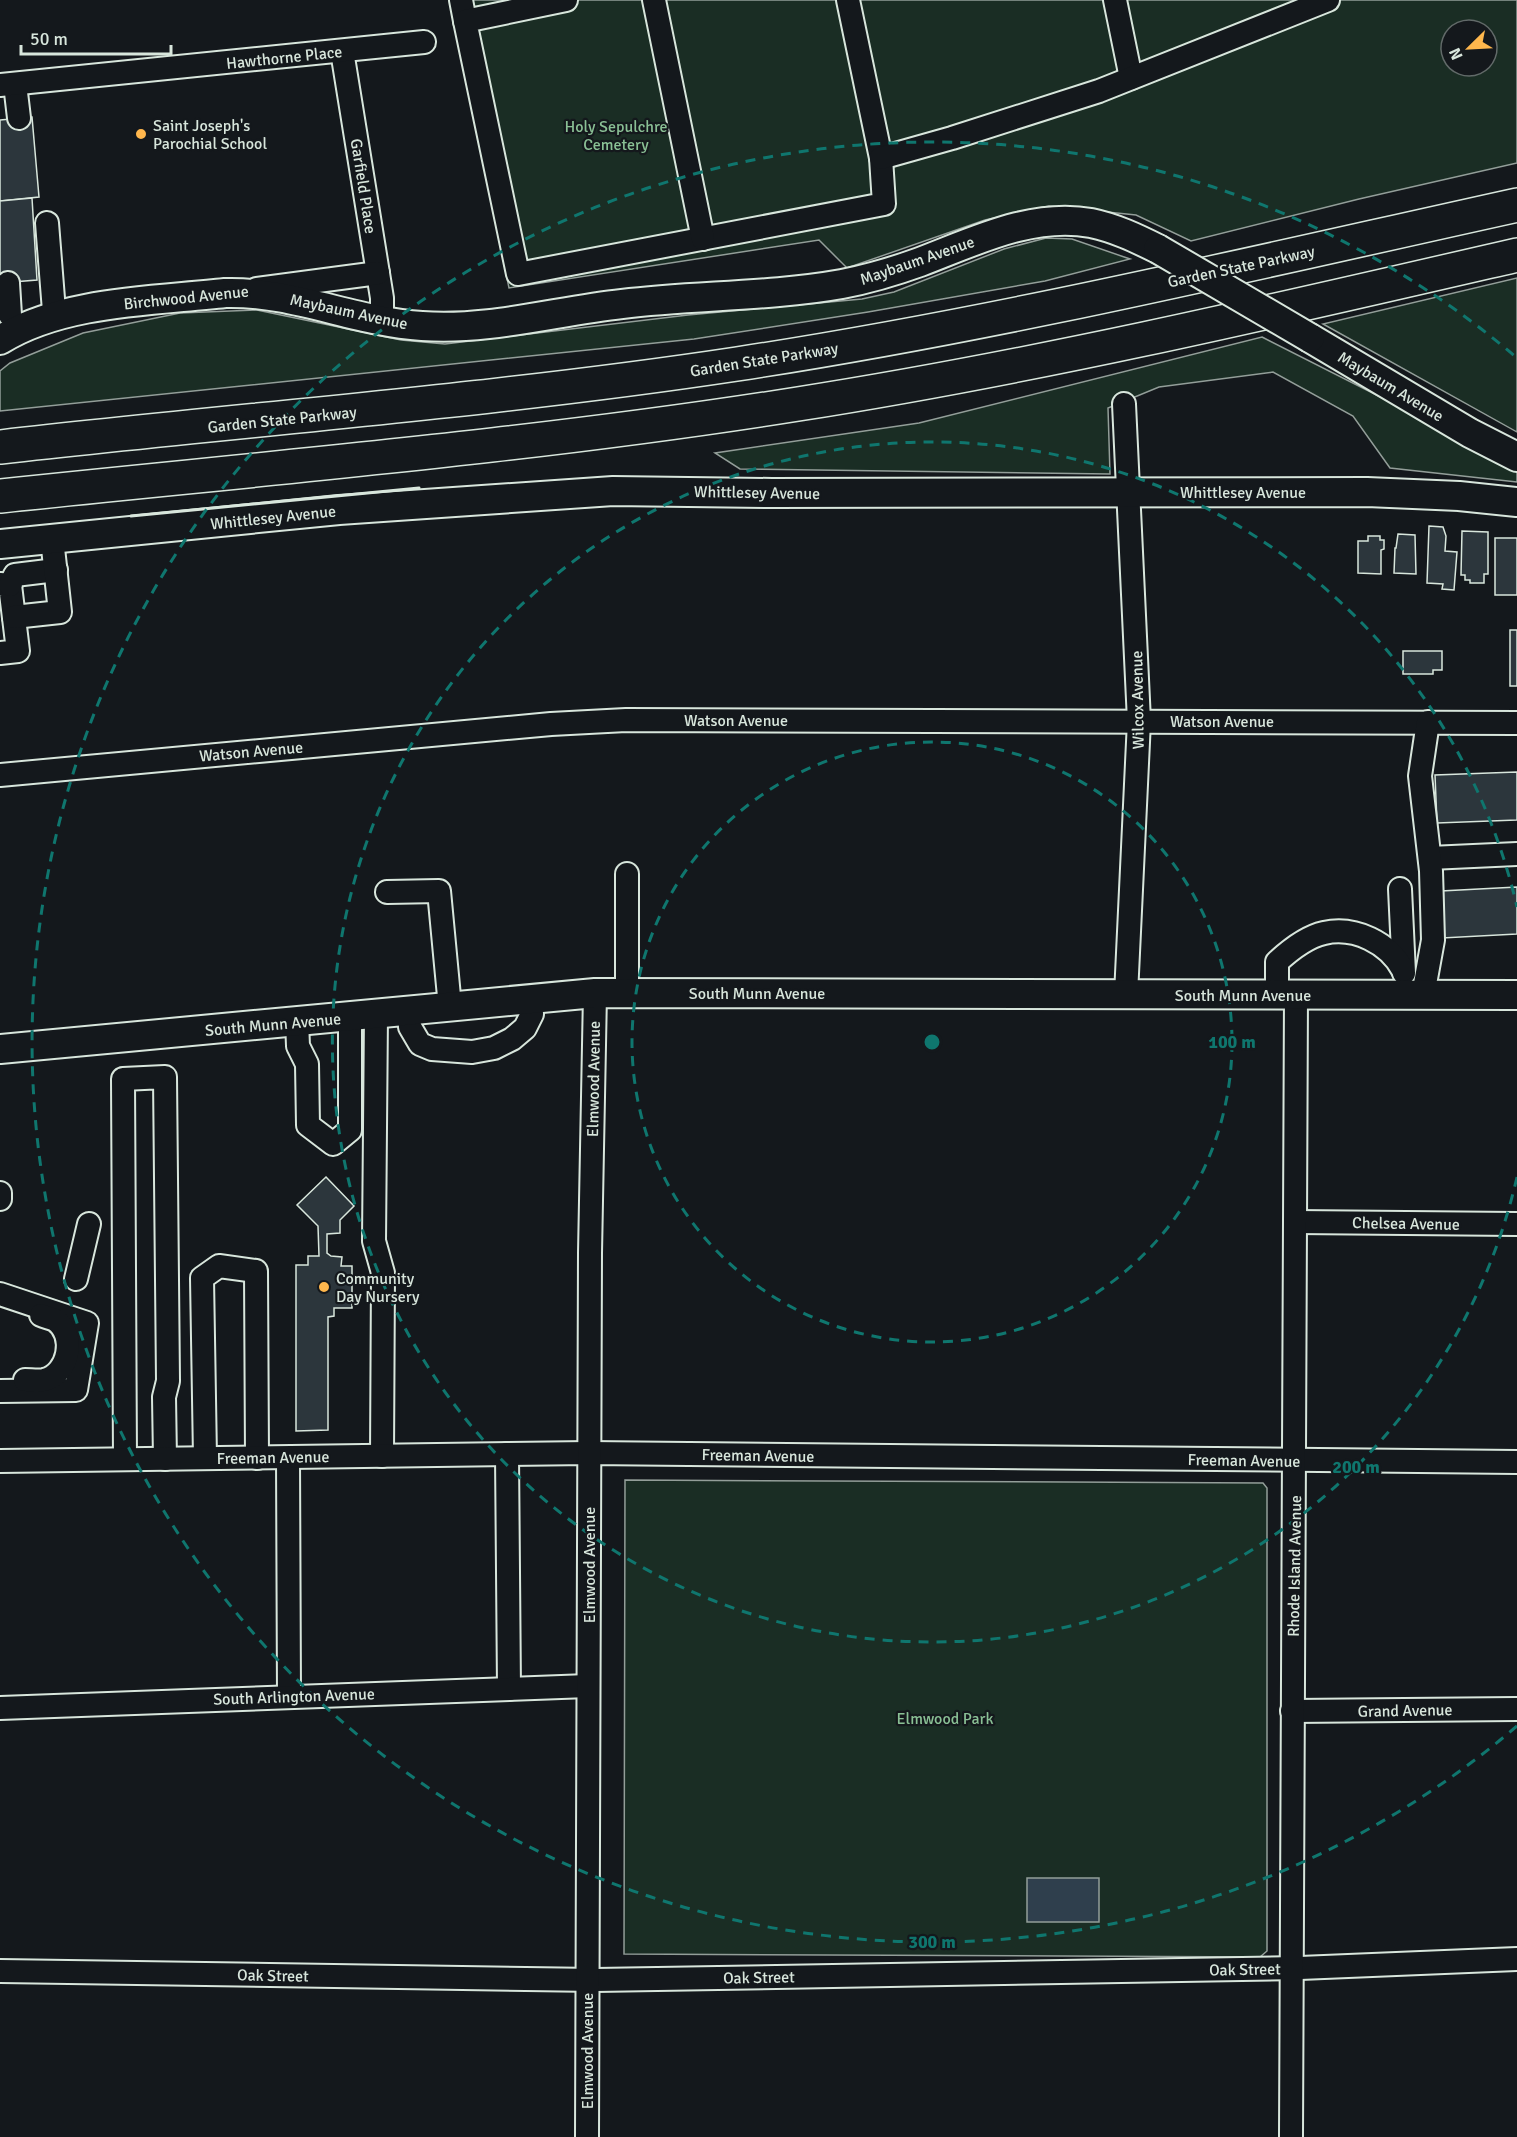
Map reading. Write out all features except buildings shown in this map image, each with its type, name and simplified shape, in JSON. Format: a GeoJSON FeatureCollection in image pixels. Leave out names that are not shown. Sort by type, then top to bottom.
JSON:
{"type":"FeatureCollection","features":[{"type":"Feature","properties":{"kind":"highway","name":"Garden State Parkway"},"geometry":{"type":"LineString","coordinates":[[6,446],[484,398],[811,352],[1010,316],[1517,206]]}},
{"type":"Feature","properties":{"kind":"highway"},"geometry":{"type":"LineString","coordinates":[[0,496],[549,438],[795,405],[996,370],[1102,348],[1517,255]]}},
{"type":"Feature","properties":{"kind":"main road","name":"Maybaum Avenue"},"geometry":{"type":"LineString","coordinates":[[225,293],[277,296],[382,321],[422,326],[459,327],[642,301],[826,286],[864,279],[903,268],[977,239],[1009,230],[1059,221],[1089,223],[1105,226],[1158,249],[1470,434],[1517,457]]}},
{"type":"Feature","properties":{"kind":"main road","name":"Birchwood Avenue"},"geometry":{"type":"LineString","coordinates":[[3,324],[37,322],[67,310],[225,293]]}},
{"type":"Feature","properties":{"kind":"main road","name":"Whittlesey Avenue"},"geometry":{"type":"LineString","coordinates":[[0,544],[339,510],[602,491],[1386,493],[1459,496],[1517,502]]}},
{"type":"Feature","properties":{"kind":"main road","name":"South Munn Avenue"},"geometry":{"type":"LineString","coordinates":[[0,1049],[363,1015],[411,1023],[450,1007],[595,993],[1286,994],[1411,986],[1517,995]]}},
{"type":"Feature","properties":{"kind":"street"},"geometry":{"type":"LineString","coordinates":[[567,0],[463,10],[518,274],[884,204],[881,158],[848,0]]}},
{"type":"Feature","properties":{"kind":"street"},"geometry":{"type":"LineString","coordinates":[[654,0],[703,239]]}},
{"type":"Feature","properties":{"kind":"street"},"geometry":{"type":"LineString","coordinates":[[1114,0],[1131,78]]}},
{"type":"Feature","properties":{"kind":"street"},"geometry":{"type":"LineString","coordinates":[[881,158],[1099,91],[1328,0]]}},
{"type":"Feature","properties":{"kind":"street","name":"Hawthorne Place"},"geometry":{"type":"LineString","coordinates":[[8,85],[424,42]]}},
{"type":"Feature","properties":{"kind":"street","name":"Garfield Place"},"geometry":{"type":"LineString","coordinates":[[342,51],[383,306],[382,321]]}},
{"type":"Feature","properties":{"kind":"street"},"geometry":{"type":"LineString","coordinates":[[8,85],[19,118]]}},
{"type":"Feature","properties":{"kind":"street"},"geometry":{"type":"LineString","coordinates":[[47,223],[67,310]]}},
{"type":"Feature","properties":{"kind":"street","name":"Birchwood Avenue"},"geometry":{"type":"LineString","coordinates":[[225,293],[378,273]]}},
{"type":"Feature","properties":{"kind":"street"},"geometry":{"type":"LineString","coordinates":[[3,324],[8,283]]}},
{"type":"Feature","properties":{"kind":"street","name":"Wilcox Avenue"},"geometry":{"type":"LineString","coordinates":[[1124,404],[1139,721],[1125,995]]}},
{"type":"Feature","properties":{"kind":"street"},"geometry":{"type":"LineString","coordinates":[[14,617],[60,612],[52,539]]}},
{"type":"Feature","properties":{"kind":"street"},"geometry":{"type":"LineString","coordinates":[[0,653],[18,651],[14,617],[5,585],[15,575],[56,570]]}},
{"type":"Feature","properties":{"kind":"street","name":"Watson Avenue"},"geometry":{"type":"LineString","coordinates":[[0,775],[551,724],[626,720],[1517,723]]}},
{"type":"Feature","properties":{"kind":"street"},"geometry":{"type":"LineString","coordinates":[[1411,986],[1433,940],[1430,858],[1420,776],[1428,722]]}},
{"type":"Feature","properties":{"kind":"street"},"geometry":{"type":"LineString","coordinates":[[1430,858],[1517,854]]}},
{"type":"Feature","properties":{"kind":"street"},"geometry":{"type":"LineString","coordinates":[[627,874],[627,993]]}},
{"type":"Feature","properties":{"kind":"street"},"geometry":{"type":"LineString","coordinates":[[1400,889],[1411,986]]}},
{"type":"Feature","properties":{"kind":"street"},"geometry":{"type":"LineString","coordinates":[[387,892],[439,891],[450,1007]]}},
{"type":"Feature","properties":{"kind":"street","name":"Rhode Island Avenue"},"geometry":{"type":"LineString","coordinates":[[1292,2137],[1295,1222],[1286,994],[1277,962],[1291,949],[1324,933],[1346,932],[1368,938],[1396,957],[1411,986]]}},
{"type":"Feature","properties":{"kind":"street","name":"Elmwood Avenue"},"geometry":{"type":"LineString","coordinates":[[587,2137],[590,1253],[595,993]]}},
{"type":"Feature","properties":{"kind":"street"},"geometry":{"type":"LineString","coordinates":[[411,1023],[420,1044],[432,1049],[472,1052],[494,1048],[512,1039],[525,1028],[532,1014],[531,999]]}},
{"type":"Feature","properties":{"kind":"street"},"geometry":{"type":"LineString","coordinates":[[297,1021],[298,1046],[307,1064],[308,1125],[333,1144],[350,1130],[363,1015]]}},
{"type":"Feature","properties":{"kind":"street"},"geometry":{"type":"LineString","coordinates":[[363,1015],[374,1241],[383,1273],[382,1456]]}},
{"type":"Feature","properties":{"kind":"street"},"geometry":{"type":"LineString","coordinates":[[125,1459],[123,1079],[165,1077],[168,1381],[164,1397],[165,1459]]}},
{"type":"Feature","properties":{"kind":"street"},"geometry":{"type":"LineString","coordinates":[[0,1193],[0,1199]]}},
{"type":"Feature","properties":{"kind":"street","name":"Chelsea Avenue"},"geometry":{"type":"LineString","coordinates":[[1295,1222],[1517,1224]]}},
{"type":"Feature","properties":{"kind":"street"},"geometry":{"type":"LineString","coordinates":[[76,1279],[89,1224]]}},
{"type":"Feature","properties":{"kind":"street"},"geometry":{"type":"LineString","coordinates":[[205,1458],[202,1278],[219,1266],[256,1271],[257,1458]]}},
{"type":"Feature","properties":{"kind":"street"},"geometry":{"type":"LineString","coordinates":[[0,1294],[87,1323],[75,1390],[0,1391]]}},
{"type":"Feature","properties":{"kind":"street"},"geometry":{"type":"LineString","coordinates":[[0,1302],[55,1320],[63,1330],[68,1346],[66,1360],[60,1372],[44,1380],[0,1380]]}},
{"type":"Feature","properties":{"kind":"street"},"geometry":{"type":"LineString","coordinates":[[124,1398],[164,1397]]}},
{"type":"Feature","properties":{"kind":"street","name":"Freeman Avenue"},"geometry":{"type":"LineString","coordinates":[[0,1461],[589,1453],[1517,1462]]}},
{"type":"Feature","properties":{"kind":"street"},"geometry":{"type":"LineString","coordinates":[[507,1454],[509,1689]]}},
{"type":"Feature","properties":{"kind":"street"},"geometry":{"type":"LineString","coordinates":[[288,1458],[289,1696]]}},
{"type":"Feature","properties":{"kind":"street","name":"South Arlington Avenue"},"geometry":{"type":"LineString","coordinates":[[0,1708],[588,1686]]}},
{"type":"Feature","properties":{"kind":"street","name":"Grand Avenue"},"geometry":{"type":"LineString","coordinates":[[1292,1711],[1517,1709]]}},
{"type":"Feature","properties":{"kind":"street","name":"Oak Street"},"geometry":{"type":"LineString","coordinates":[[0,1971],[588,1979],[1291,1968],[1517,1959]]}},
{"type":"Feature","properties":{"kind":"green space","name":"Holy Sepulchre Cemetery"},"geometry":{"type":"Polygon","coordinates":[[[450,0],[1517,0],[1517,163],[1191,241],[1136,215],[1049,206],[985,220],[847,268],[819,240],[509,288],[450,0]]]}},
{"type":"Feature","properties":{"kind":"green space"},"geometry":{"type":"Polygon","coordinates":[[[1046,238],[1072,239],[1130,259],[1045,281],[694,339],[0,411],[0,371],[10,363],[83,333],[180,313],[257,310],[401,340],[445,344],[688,315],[862,299],[894,292],[1004,249],[1046,238]]]}},
{"type":"Feature","properties":{"kind":"green space"},"geometry":{"type":"Polygon","coordinates":[[[1517,278],[1517,432],[1323,324],[1517,278]]]}},
{"type":"Feature","properties":{"kind":"green space"},"geometry":{"type":"Polygon","coordinates":[[[1262,337],[1517,466],[1517,482],[1390,468],[1353,416],[1273,372],[1159,387],[1108,408],[1110,474],[740,469],[715,453],[919,423],[1262,337]]]}},
{"type":"Feature","properties":{"kind":"green space","name":"Elmwood Park"},"geometry":{"type":"Polygon","coordinates":[[[625,1480],[1263,1483],[1267,1488],[1267,1951],[1260,1957],[624,1954],[625,1480]]]}},
{"type":"Feature","properties":{"kind":"water"},"geometry":{"type":"Polygon","coordinates":[[[1027,1878],[1099,1878],[1099,1922],[1027,1922],[1027,1878]]]}},
{"type":"Feature","properties":{"kind":"wall"},"geometry":{"type":"LineString","coordinates":[[131,516],[419,488]]}},
{"type":"Feature","properties":{"kind":"place","name":"Saint Joseph's Parochial School"},"geometry":{"type":"Point","coordinates":[141,134]}},
{"type":"Feature","properties":{"kind":"place","name":"Community Day Nursery"},"geometry":{"type":"Point","coordinates":[324,1287]}}]}
